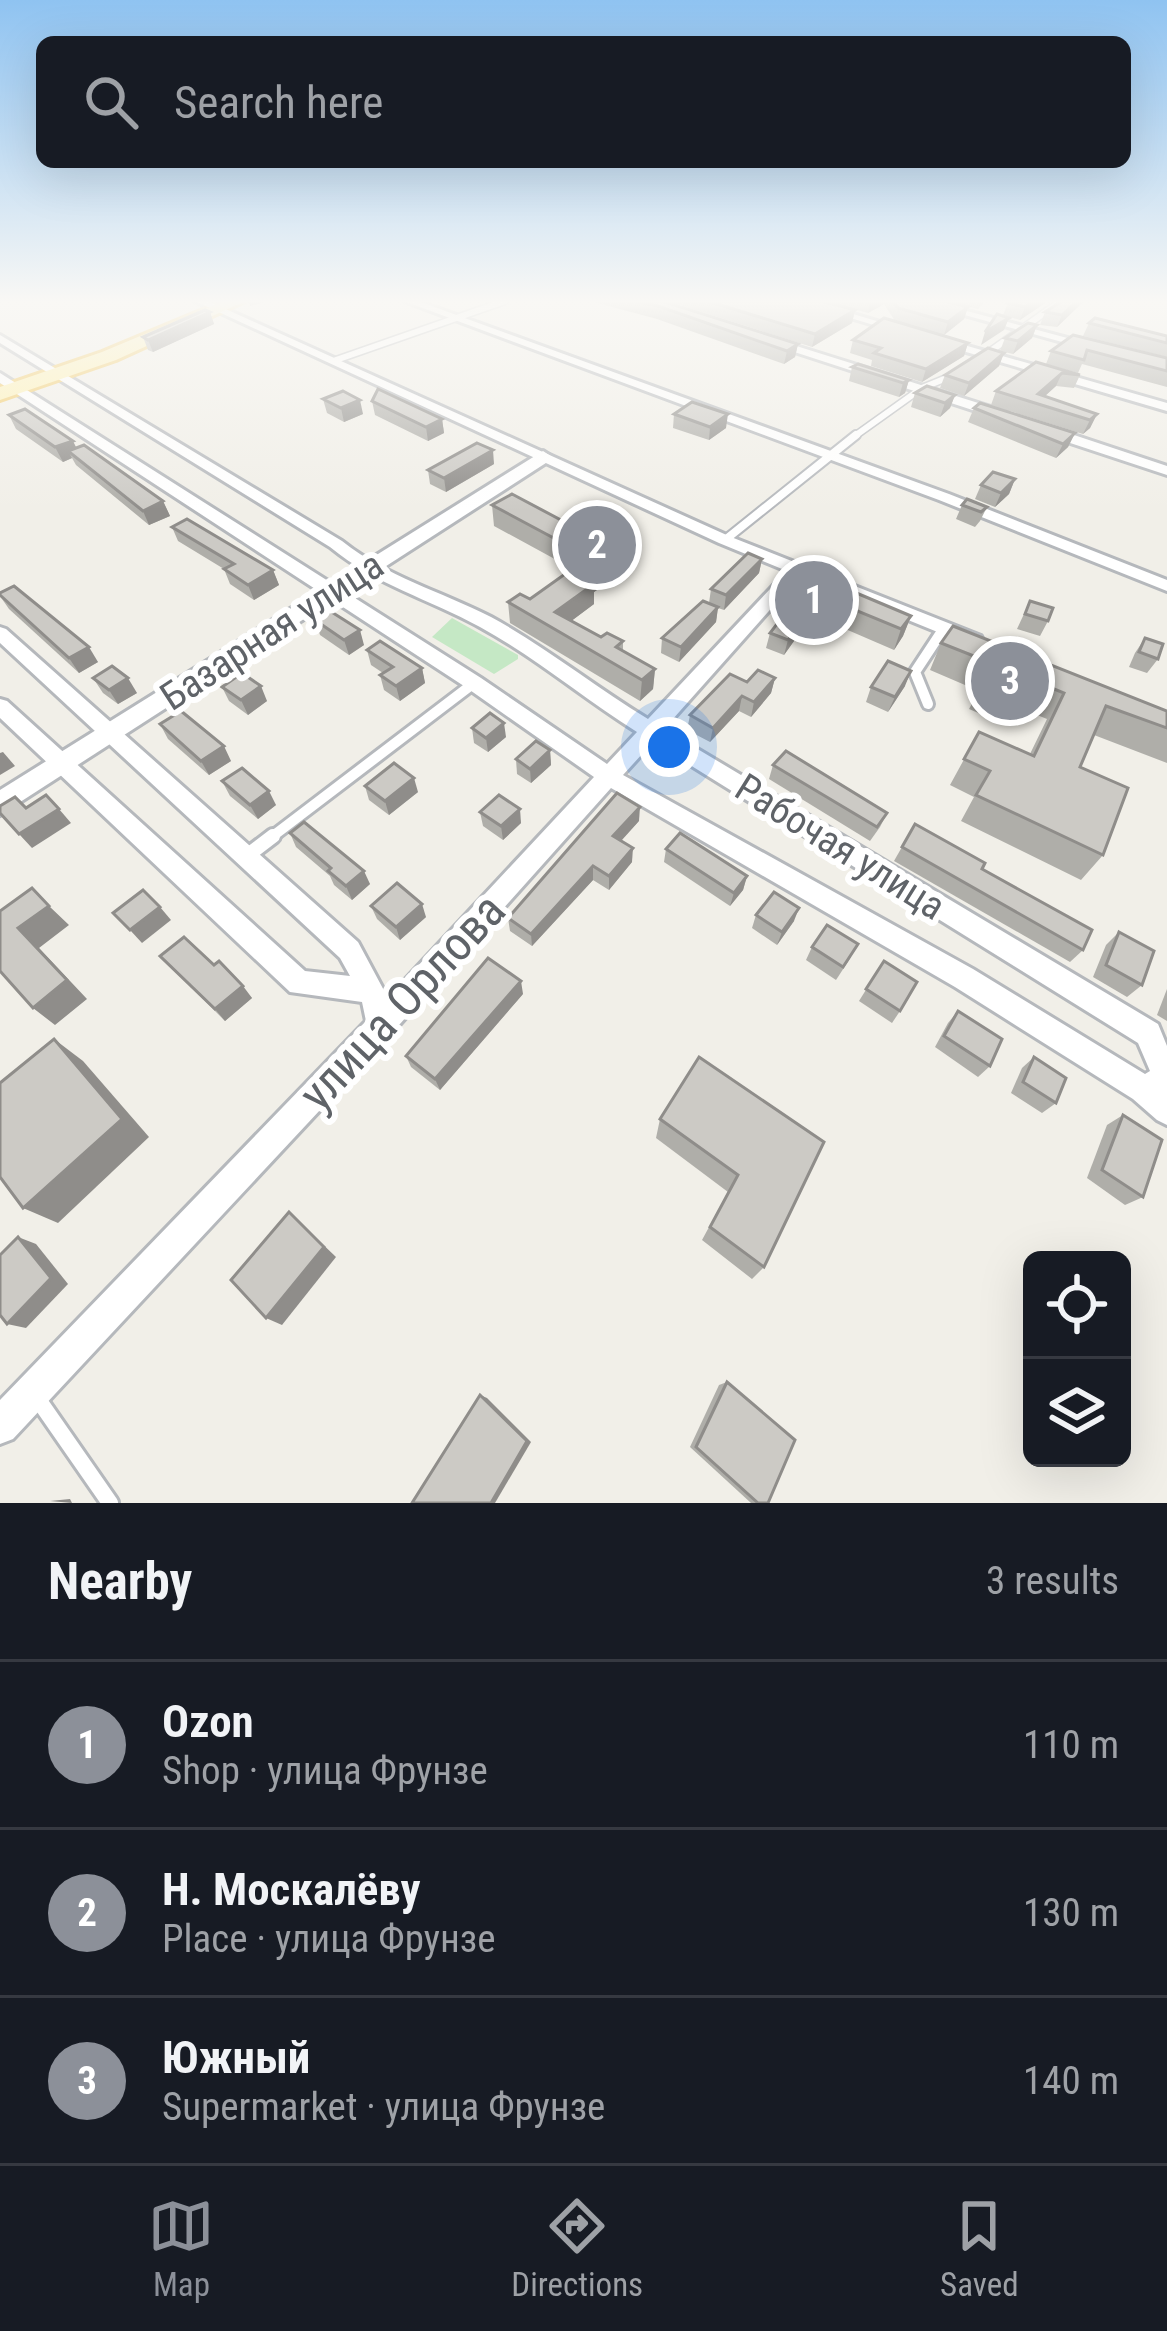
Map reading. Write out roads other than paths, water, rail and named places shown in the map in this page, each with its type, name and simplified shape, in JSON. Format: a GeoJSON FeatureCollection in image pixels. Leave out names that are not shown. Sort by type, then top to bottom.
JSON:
{"type":"FeatureCollection","features":[{"type":"Feature","properties":{"kind":"main road"},"geometry":{"type":"LineString","coordinates":[[6,386],[65,371]]}},
{"type":"Feature","properties":{"kind":"street","name":"Рабочая улица"},"geometry":{"type":"LineString","coordinates":[[50,371],[336,544],[366,570],[466,612],[931,904],[1148,1034],[1158,1082]]}},
{"type":"Feature","properties":{"kind":"street"},"geometry":{"type":"LineString","coordinates":[[358,371],[724,540],[987,645]]}},
{"type":"Feature","properties":{"kind":"street"},"geometry":{"type":"LineString","coordinates":[[616,371],[1167,573]]}},
{"type":"Feature","properties":{"kind":"street"},"geometry":{"type":"LineString","coordinates":[[629,371],[1167,586]]}},
{"type":"Feature","properties":{"kind":"street"},"geometry":{"type":"LineString","coordinates":[[869,371],[1011,418]]}},
{"type":"Feature","properties":{"kind":"street"},"geometry":{"type":"LineString","coordinates":[[1042,371],[1167,407]]}},
{"type":"Feature","properties":{"kind":"street","name":"Рабочая улица"},"geometry":{"type":"LineString","coordinates":[[6,386],[474,683],[611,778],[1158,1082]]}},
{"type":"Feature","properties":{"kind":"street"},"geometry":{"type":"LineString","coordinates":[[1033,425],[1167,471]]}},
{"type":"Feature","properties":{"kind":"street","name":"Базарная улица"},"geometry":{"type":"LineString","coordinates":[[0,805],[543,457]]}},
{"type":"Feature","properties":{"kind":"street","name":"улица Орлова"},"geometry":{"type":"LineString","coordinates":[[0,1426],[611,778],[650,728],[796,571]]}},
{"type":"Feature","properties":{"kind":"street"},"geometry":{"type":"LineString","coordinates":[[0,633],[349,950],[373,991],[381,1025]]}},
{"type":"Feature","properties":{"kind":"street"},"geometry":{"type":"LineString","coordinates":[[0,706],[299,983],[373,991]]}},
{"type":"Feature","properties":{"kind":"street"},"geometry":{"type":"LineString","coordinates":[[1158,1082],[1167,1110]]}},
{"type":"Feature","properties":{"kind":"lane"},"geometry":{"type":"LineString","coordinates":[[724,540],[922,388],[959,371]]}},
{"type":"Feature","properties":{"kind":"lane"},"geometry":{"type":"LineString","coordinates":[[928,704],[915,672],[944,628]]}},
{"type":"Feature","properties":{"kind":"lane"},"geometry":{"type":"LineString","coordinates":[[248,855],[474,683]]}},
{"type":"Feature","properties":{"kind":"lane"},"geometry":{"type":"LineString","coordinates":[[33,1392],[110,1503]]}},
{"type":"Feature","properties":{"kind":"place","name":"Н. Москалёву"},"geometry":{"type":"Point","coordinates":[597,545]}},
{"type":"Feature","properties":{"kind":"place","name":"Ozon"},"geometry":{"type":"Point","coordinates":[814,600]}},
{"type":"Feature","properties":{"kind":"place","name":"Южный"},"geometry":{"type":"Point","coordinates":[1010,681]}}]}
